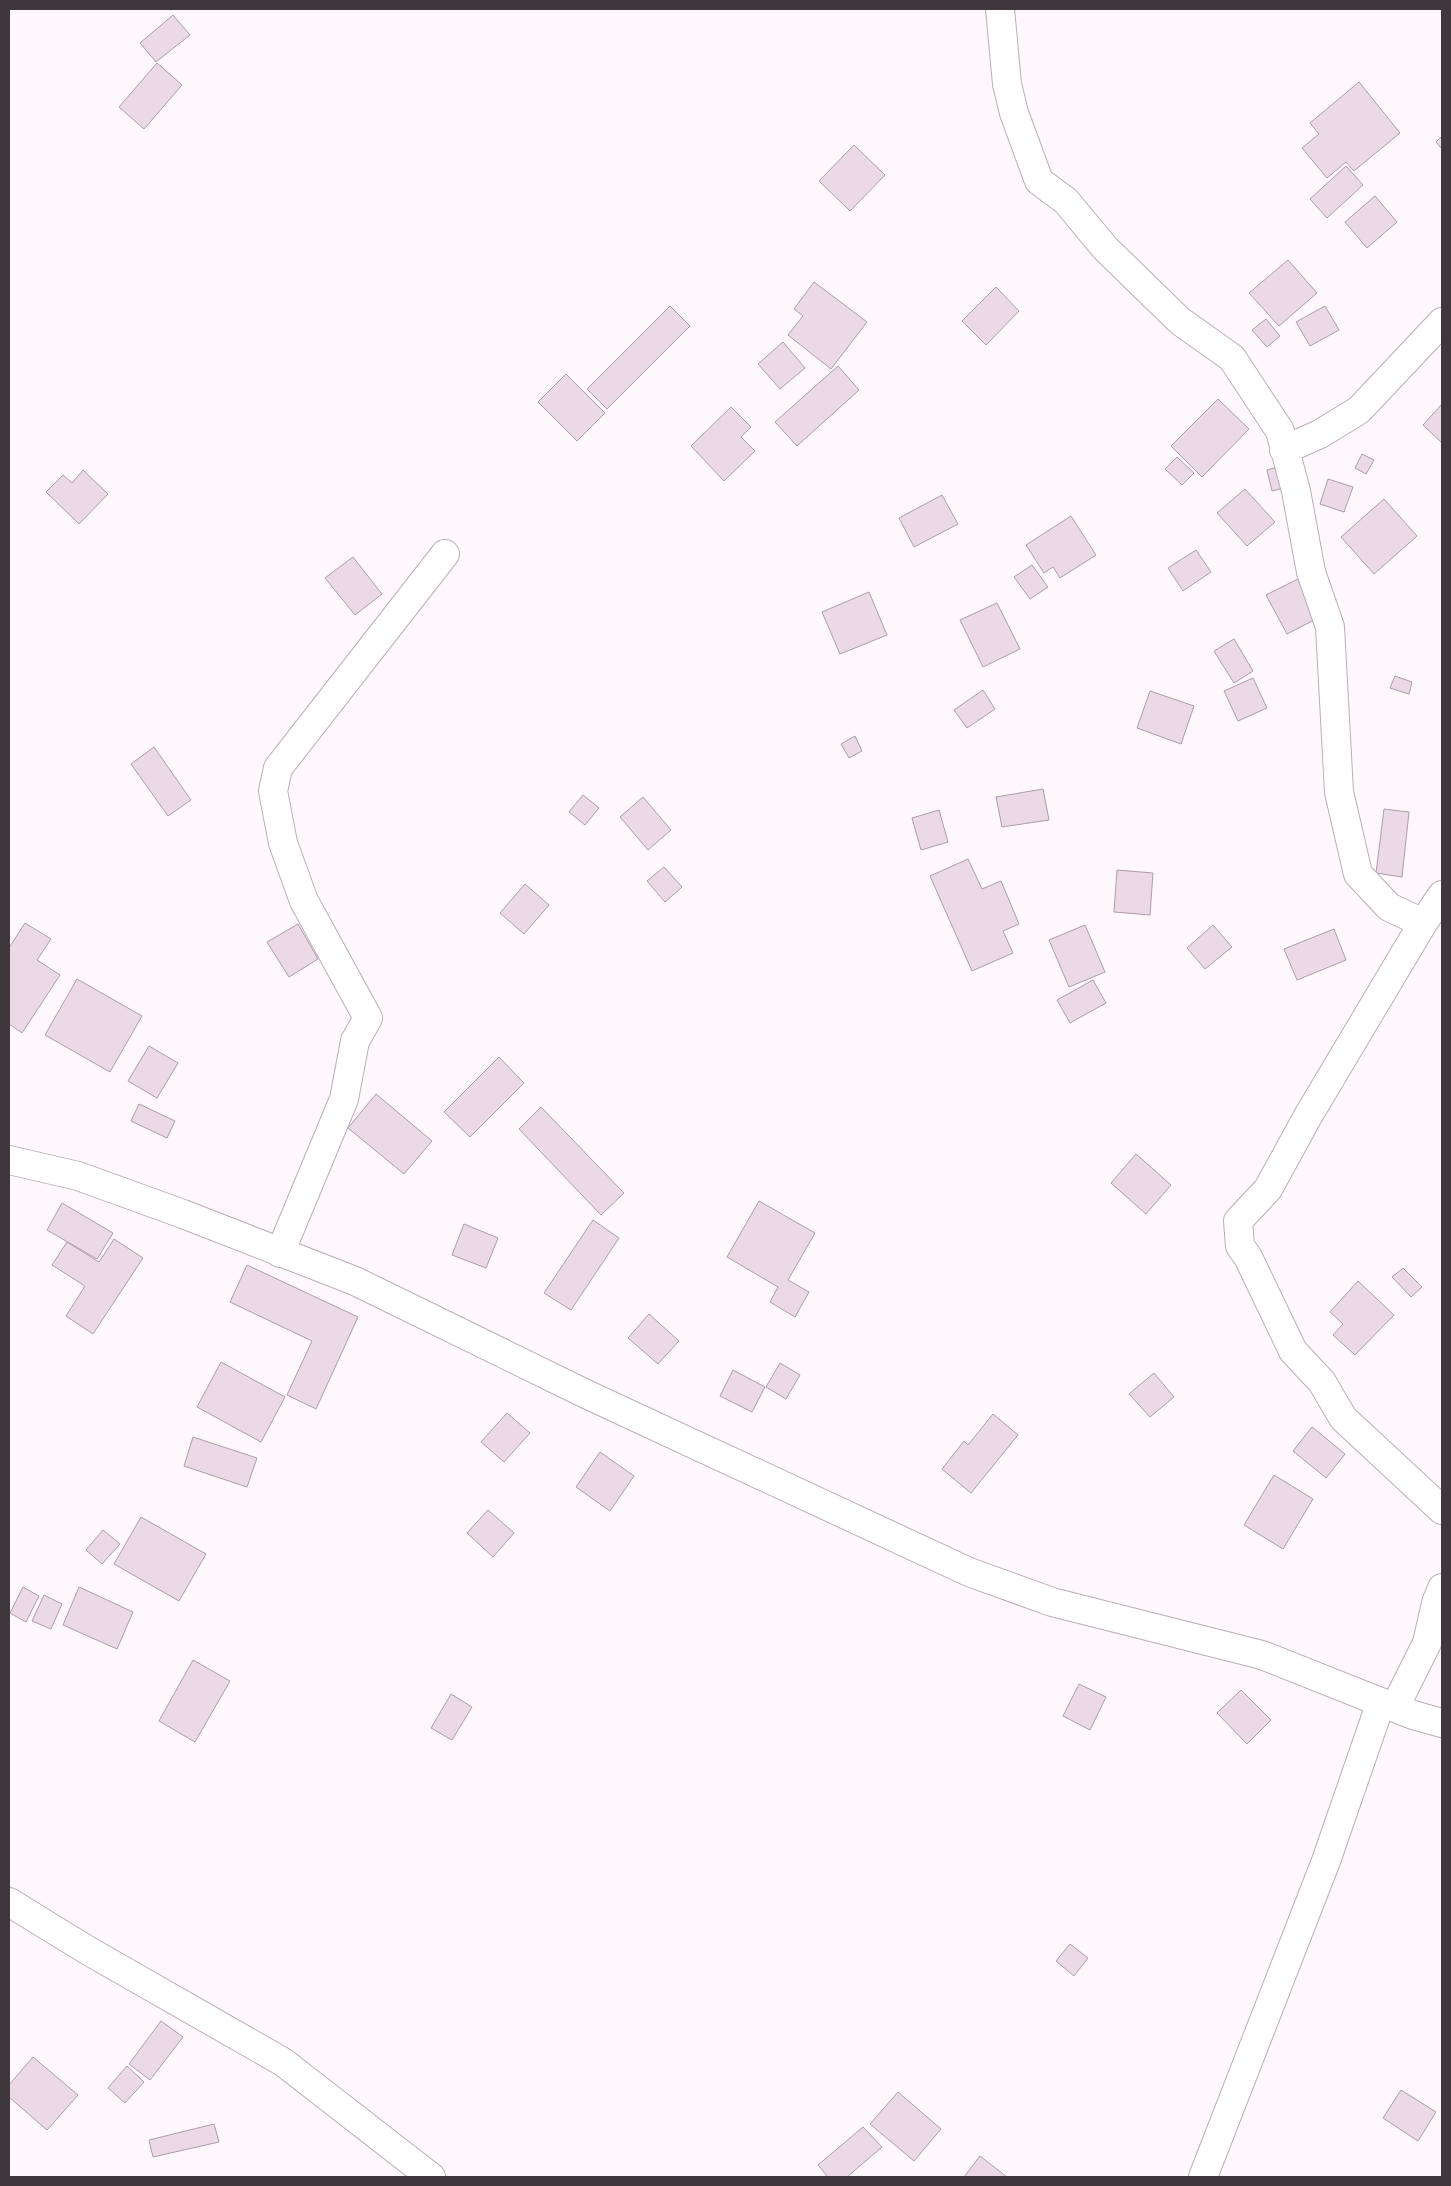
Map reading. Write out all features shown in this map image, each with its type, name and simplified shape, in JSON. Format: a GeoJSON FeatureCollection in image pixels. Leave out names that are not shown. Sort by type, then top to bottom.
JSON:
{"type":"FeatureCollection","features":[{"type":"Feature","properties":{"kind":"street"},"geometry":{"type":"LineString","coordinates":[[1000,9],[1007,84],[1014,113],[1040,181],[1066,201],[1105,248],[1174,315],[1232,358],[1280,431],[1296,491],[1311,572],[1330,627],[1339,792],[1358,874],[1389,907],[1423,923]]}},
{"type":"Feature","properties":{"kind":"street"},"geometry":{"type":"LineString","coordinates":[[1284,450],[1320,434],[1359,410],[1442,322]]}},
{"type":"Feature","properties":{"kind":"street"},"geometry":{"type":"LineString","coordinates":[[280,1252],[344,1100],[355,1042],[368,1018],[304,901],[283,843],[272,791],[278,768],[445,554]]}},
{"type":"Feature","properties":{"kind":"street"},"geometry":{"type":"LineString","coordinates":[[1442,895],[1423,923],[1308,1116],[1268,1190],[1238,1221],[1240,1246],[1248,1257],[1292,1351],[1322,1382],[1342,1418],[1442,1510]]}},
{"type":"Feature","properties":{"kind":"street"},"geometry":{"type":"LineString","coordinates":[[9,1160],[78,1176],[355,1282],[586,1394],[969,1572],[1052,1602],[1262,1655],[1442,1723]]}},
{"type":"Feature","properties":{"kind":"street"},"geometry":{"type":"LineString","coordinates":[[1203,2177],[1388,1704],[1427,1643],[1436,1603],[1442,1588]]}},
{"type":"Feature","properties":{"kind":"street"},"geometry":{"type":"LineString","coordinates":[[9,1902],[87,1950],[283,2062],[431,2177]]}},
{"type":"Feature","properties":{"kind":"building"},"geometry":{"type":"Polygon","coordinates":[[[173,15],[190,35],[156,62],[140,43],[173,15]]]}},
{"type":"Feature","properties":{"kind":"building"},"geometry":{"type":"Polygon","coordinates":[[[157,63],[182,85],[144,129],[119,107],[157,63]]]}},
{"type":"Feature","properties":{"kind":"building"},"geometry":{"type":"Polygon","coordinates":[[[1359,82],[1400,133],[1354,171],[1346,162],[1327,178],[1302,148],[1319,134],[1310,123],[1359,82]]]}},
{"type":"Feature","properties":{"kind":"building"},"geometry":{"type":"Polygon","coordinates":[[[1442,136],[1442,149],[1436,142],[1442,136]]]}},
{"type":"Feature","properties":{"kind":"building"},"geometry":{"type":"Polygon","coordinates":[[[854,145],[885,175],[850,211],[819,181],[854,145]]]}},
{"type":"Feature","properties":{"kind":"building"},"geometry":{"type":"Polygon","coordinates":[[[1346,166],[1363,185],[1327,218],[1310,199],[1346,166]]]}},
{"type":"Feature","properties":{"kind":"building"},"geometry":{"type":"Polygon","coordinates":[[[1375,196],[1397,222],[1367,248],[1345,222],[1375,196]]]}},
{"type":"Feature","properties":{"kind":"building"},"geometry":{"type":"Polygon","coordinates":[[[1288,260],[1317,293],[1279,326],[1249,293],[1288,260]]]}},
{"type":"Feature","properties":{"kind":"building"},"geometry":{"type":"Polygon","coordinates":[[[814,282],[867,322],[831,369],[788,335],[803,316],[794,309],[814,282]]]}},
{"type":"Feature","properties":{"kind":"building"},"geometry":{"type":"Polygon","coordinates":[[[996,287],[1019,311],[986,345],[962,321],[996,287]]]}},
{"type":"Feature","properties":{"kind":"building"},"geometry":{"type":"Polygon","coordinates":[[[670,306],[690,326],[607,409],[587,389],[670,306]]]}},
{"type":"Feature","properties":{"kind":"building"},"geometry":{"type":"Polygon","coordinates":[[[1325,306],[1339,330],[1310,346],[1296,322],[1325,306]]]}},
{"type":"Feature","properties":{"kind":"building"},"geometry":{"type":"Polygon","coordinates":[[[1266,319],[1280,336],[1267,347],[1252,330],[1266,319]]]}},
{"type":"Feature","properties":{"kind":"building"},"geometry":{"type":"Polygon","coordinates":[[[783,342],[805,368],[780,389],[758,364],[783,342]]]}},
{"type":"Feature","properties":{"kind":"building"},"geometry":{"type":"Polygon","coordinates":[[[838,366],[859,390],[797,446],[775,422],[838,366]]]}},
{"type":"Feature","properties":{"kind":"building"},"geometry":{"type":"Polygon","coordinates":[[[566,374],[605,413],[577,441],[538,402],[566,374]]]}},
{"type":"Feature","properties":{"kind":"building"},"geometry":{"type":"Polygon","coordinates":[[[1218,399],[1249,429],[1202,477],[1171,446],[1218,399]]]}},
{"type":"Feature","properties":{"kind":"building"},"geometry":{"type":"Polygon","coordinates":[[[1442,404],[1442,443],[1423,425],[1442,404]]]}},
{"type":"Feature","properties":{"kind":"building"},"geometry":{"type":"Polygon","coordinates":[[[731,407],[751,427],[741,437],[755,451],[724,481],[691,446],[731,407]]]}},
{"type":"Feature","properties":{"kind":"building"},"geometry":{"type":"Polygon","coordinates":[[[1362,454],[1374,460],[1366,474],[1355,468],[1362,454]]]}},
{"type":"Feature","properties":{"kind":"building"},"geometry":{"type":"Polygon","coordinates":[[[1177,457],[1194,473],[1182,485],[1165,469],[1177,457]]]}},
{"type":"Feature","properties":{"kind":"building"},"geometry":{"type":"Polygon","coordinates":[[[1278,467],[1284,488],[1272,491],[1267,470],[1278,467]]]}},
{"type":"Feature","properties":{"kind":"building"},"geometry":{"type":"Polygon","coordinates":[[[83,470],[108,494],[79,524],[46,492],[63,475],[72,483],[83,470]]]}},
{"type":"Feature","properties":{"kind":"building"},"geometry":{"type":"Polygon","coordinates":[[[1328,479],[1353,487],[1344,512],[1320,504],[1328,479]]]}},
{"type":"Feature","properties":{"kind":"building"},"geometry":{"type":"Polygon","coordinates":[[[1245,489],[1275,522],[1247,546],[1217,513],[1245,489]]]}},
{"type":"Feature","properties":{"kind":"building"},"geometry":{"type":"Polygon","coordinates":[[[942,495],[958,524],[914,547],[899,518],[942,495]]]}},
{"type":"Feature","properties":{"kind":"building"},"geometry":{"type":"Polygon","coordinates":[[[1384,499],[1417,536],[1374,574],[1341,537],[1384,499]]]}},
{"type":"Feature","properties":{"kind":"building"},"geometry":{"type":"Polygon","coordinates":[[[1071,516],[1096,555],[1060,578],[1053,567],[1044,573],[1026,545],[1071,516]]]}},
{"type":"Feature","properties":{"kind":"building"},"geometry":{"type":"Polygon","coordinates":[[[1196,550],[1211,572],[1183,591],[1168,568],[1196,550]]]}},
{"type":"Feature","properties":{"kind":"building"},"geometry":{"type":"Polygon","coordinates":[[[353,557],[382,594],[355,615],[325,578],[353,557]]]}},
{"type":"Feature","properties":{"kind":"building"},"geometry":{"type":"Polygon","coordinates":[[[1032,565],[1048,587],[1030,599],[1014,577],[1032,565]]]}},
{"type":"Feature","properties":{"kind":"building"},"geometry":{"type":"Polygon","coordinates":[[[1298,579],[1318,618],[1287,634],[1266,595],[1298,579]]]}},
{"type":"Feature","properties":{"kind":"building"},"geometry":{"type":"Polygon","coordinates":[[[869,592],[887,635],[840,654],[822,612],[869,592]]]}},
{"type":"Feature","properties":{"kind":"building"},"geometry":{"type":"Polygon","coordinates":[[[997,603],[1020,649],[983,667],[960,620],[997,603]]]}},
{"type":"Feature","properties":{"kind":"building"},"geometry":{"type":"Polygon","coordinates":[[[1234,639],[1253,671],[1234,683],[1214,651],[1234,639]]]}},
{"type":"Feature","properties":{"kind":"building"},"geometry":{"type":"Polygon","coordinates":[[[1395,676],[1412,682],[1409,694],[1390,688],[1395,676]]]}},
{"type":"Feature","properties":{"kind":"building"},"geometry":{"type":"Polygon","coordinates":[[[1253,678],[1267,708],[1238,721],[1224,691],[1253,678]]]}},
{"type":"Feature","properties":{"kind":"building"},"geometry":{"type":"Polygon","coordinates":[[[983,690],[995,709],[967,728],[954,710],[983,690]]]}},
{"type":"Feature","properties":{"kind":"building"},"geometry":{"type":"Polygon","coordinates":[[[1150,691],[1194,706],[1181,744],[1137,728],[1150,691]]]}},
{"type":"Feature","properties":{"kind":"building"},"geometry":{"type":"Polygon","coordinates":[[[855,736],[862,751],[849,758],[841,744],[855,736]]]}},
{"type":"Feature","properties":{"kind":"building"},"geometry":{"type":"Polygon","coordinates":[[[154,747],[191,800],[168,816],[131,764],[154,747]]]}},
{"type":"Feature","properties":{"kind":"building"},"geometry":{"type":"Polygon","coordinates":[[[1043,789],[1049,820],[1002,827],[996,797],[1043,789]]]}},
{"type":"Feature","properties":{"kind":"building"},"geometry":{"type":"Polygon","coordinates":[[[583,795],[599,808],[585,825],[569,812],[583,795]]]}},
{"type":"Feature","properties":{"kind":"building"},"geometry":{"type":"Polygon","coordinates":[[[643,797],[671,830],[648,850],[620,817],[643,797]]]}},
{"type":"Feature","properties":{"kind":"building"},"geometry":{"type":"Polygon","coordinates":[[[1384,809],[1409,812],[1402,877],[1376,873],[1384,809]]]}},
{"type":"Feature","properties":{"kind":"building"},"geometry":{"type":"Polygon","coordinates":[[[939,810],[948,842],[921,850],[912,818],[939,810]]]}},
{"type":"Feature","properties":{"kind":"building"},"geometry":{"type":"Polygon","coordinates":[[[968,859],[982,889],[1001,881],[1019,924],[1003,931],[1013,953],[972,971],[930,876],[968,859]]]}},
{"type":"Feature","properties":{"kind":"building"},"geometry":{"type":"Polygon","coordinates":[[[664,867],[682,887],[665,902],[647,881],[664,867]]]}},
{"type":"Feature","properties":{"kind":"building"},"geometry":{"type":"Polygon","coordinates":[[[1117,870],[1153,873],[1150,915],[1114,912],[1117,870]]]}},
{"type":"Feature","properties":{"kind":"building"},"geometry":{"type":"Polygon","coordinates":[[[525,884],[549,905],[524,934],[500,913],[525,884]]]}},
{"type":"Feature","properties":{"kind":"building"},"geometry":{"type":"Polygon","coordinates":[[[25,923],[51,939],[37,960],[60,975],[22,1033],[9,1024],[9,948],[25,923]]]}},
{"type":"Feature","properties":{"kind":"building"},"geometry":{"type":"Polygon","coordinates":[[[298,924],[318,959],[289,977],[267,942],[298,924]]]}},
{"type":"Feature","properties":{"kind":"building"},"geometry":{"type":"Polygon","coordinates":[[[1085,925],[1105,972],[1069,987],[1049,940],[1085,925]]]}},
{"type":"Feature","properties":{"kind":"building"},"geometry":{"type":"Polygon","coordinates":[[[1213,925],[1232,947],[1205,969],[1187,948],[1213,925]]]}},
{"type":"Feature","properties":{"kind":"building"},"geometry":{"type":"Polygon","coordinates":[[[1334,929],[1346,960],[1297,980],[1284,949],[1334,929]]]}},
{"type":"Feature","properties":{"kind":"building"},"geometry":{"type":"Polygon","coordinates":[[[77,979],[142,1016],[110,1072],[45,1035],[77,979]]]}},
{"type":"Feature","properties":{"kind":"building"},"geometry":{"type":"Polygon","coordinates":[[[1093,980],[1106,1003],[1070,1023],[1057,1000],[1093,980]]]}},
{"type":"Feature","properties":{"kind":"building"},"geometry":{"type":"Polygon","coordinates":[[[149,1046],[178,1063],[157,1098],[128,1081],[149,1046]]]}},
{"type":"Feature","properties":{"kind":"building"},"geometry":{"type":"Polygon","coordinates":[[[499,1057],[524,1083],[470,1137],[444,1112],[499,1057]]]}},
{"type":"Feature","properties":{"kind":"building"},"geometry":{"type":"Polygon","coordinates":[[[376,1094],[432,1141],[404,1174],[348,1128],[376,1094]]]}},
{"type":"Feature","properties":{"kind":"building"},"geometry":{"type":"Polygon","coordinates":[[[139,1104],[175,1121],[167,1138],[131,1121],[139,1104]]]}},
{"type":"Feature","properties":{"kind":"building"},"geometry":{"type":"Polygon","coordinates":[[[541,1107],[624,1193],[601,1215],[519,1129],[541,1107]]]}},
{"type":"Feature","properties":{"kind":"building"},"geometry":{"type":"Polygon","coordinates":[[[1136,1154],[1171,1185],[1146,1214],[1111,1183],[1136,1154]]]}},
{"type":"Feature","properties":{"kind":"building"},"geometry":{"type":"Polygon","coordinates":[[[759,1201],[815,1233],[788,1280],[809,1292],[795,1317],[770,1302],[778,1287],[727,1257],[759,1201]]]}},
{"type":"Feature","properties":{"kind":"building"},"geometry":{"type":"Polygon","coordinates":[[[62,1203],[113,1233],[97,1259],[47,1230],[62,1203]]]}},
{"type":"Feature","properties":{"kind":"building"},"geometry":{"type":"Polygon","coordinates":[[[593,1220],[619,1238],[571,1310],[544,1293],[593,1220]]]}},
{"type":"Feature","properties":{"kind":"building"},"geometry":{"type":"Polygon","coordinates":[[[464,1224],[498,1238],[486,1268],[452,1255],[464,1224]]]}},
{"type":"Feature","properties":{"kind":"building"},"geometry":{"type":"Polygon","coordinates":[[[114,1239],[143,1258],[93,1334],[66,1316],[85,1286],[52,1265],[67,1242],[99,1262],[114,1239]]]}},
{"type":"Feature","properties":{"kind":"building"},"geometry":{"type":"Polygon","coordinates":[[[247,1265],[358,1317],[316,1409],[287,1395],[312,1341],[230,1302],[247,1265]]]}},
{"type":"Feature","properties":{"kind":"building"},"geometry":{"type":"Polygon","coordinates":[[[1403,1268],[1422,1287],[1411,1297],[1392,1277],[1403,1268]]]}},
{"type":"Feature","properties":{"kind":"building"},"geometry":{"type":"Polygon","coordinates":[[[1358,1281],[1394,1315],[1355,1355],[1333,1335],[1343,1324],[1330,1312],[1358,1281]]]}},
{"type":"Feature","properties":{"kind":"building"},"geometry":{"type":"Polygon","coordinates":[[[649,1314],[679,1341],[658,1364],[628,1338],[649,1314]]]}},
{"type":"Feature","properties":{"kind":"building"},"geometry":{"type":"Polygon","coordinates":[[[221,1362],[285,1397],[261,1442],[197,1407],[221,1362]]]}},
{"type":"Feature","properties":{"kind":"building"},"geometry":{"type":"Polygon","coordinates":[[[780,1363],[800,1375],[786,1399],[766,1387],[780,1363]]]}},
{"type":"Feature","properties":{"kind":"building"},"geometry":{"type":"Polygon","coordinates":[[[733,1370],[765,1387],[752,1412],[720,1396],[733,1370]]]}},
{"type":"Feature","properties":{"kind":"building"},"geometry":{"type":"Polygon","coordinates":[[[1154,1373],[1174,1397],[1150,1417],[1129,1394],[1154,1373]]]}},
{"type":"Feature","properties":{"kind":"building"},"geometry":{"type":"Polygon","coordinates":[[[507,1413],[530,1433],[504,1462],[481,1442],[507,1413]]]}},
{"type":"Feature","properties":{"kind":"building"},"geometry":{"type":"Polygon","coordinates":[[[993,1414],[1018,1435],[971,1493],[942,1469],[964,1441],[968,1445],[993,1414]]]}},
{"type":"Feature","properties":{"kind":"building"},"geometry":{"type":"Polygon","coordinates":[[[1312,1427],[1345,1454],[1326,1478],[1293,1451],[1312,1427]]]}},
{"type":"Feature","properties":{"kind":"building"},"geometry":{"type":"Polygon","coordinates":[[[193,1437],[257,1458],[247,1487],[184,1466],[193,1437]]]}},
{"type":"Feature","properties":{"kind":"building"},"geometry":{"type":"Polygon","coordinates":[[[600,1452],[634,1476],[610,1511],[576,1487],[600,1452]]]}},
{"type":"Feature","properties":{"kind":"building"},"geometry":{"type":"Polygon","coordinates":[[[1274,1475],[1313,1499],[1283,1549],[1244,1525],[1274,1475]]]}},
{"type":"Feature","properties":{"kind":"building"},"geometry":{"type":"Polygon","coordinates":[[[488,1510],[514,1533],[493,1557],[467,1533],[488,1510]]]}},
{"type":"Feature","properties":{"kind":"building"},"geometry":{"type":"Polygon","coordinates":[[[141,1517],[206,1554],[179,1601],[114,1564],[141,1517]]]}},
{"type":"Feature","properties":{"kind":"building"},"geometry":{"type":"Polygon","coordinates":[[[103,1530],[120,1544],[102,1564],[86,1550],[103,1530]]]}},
{"type":"Feature","properties":{"kind":"building"},"geometry":{"type":"Polygon","coordinates":[[[23,1587],[39,1596],[26,1622],[10,1613],[23,1587]]]}},
{"type":"Feature","properties":{"kind":"building"},"geometry":{"type":"Polygon","coordinates":[[[79,1587],[133,1612],[117,1649],[63,1625],[79,1587]]]}},
{"type":"Feature","properties":{"kind":"building"},"geometry":{"type":"Polygon","coordinates":[[[44,1595],[62,1604],[51,1629],[32,1621],[44,1595]]]}},
{"type":"Feature","properties":{"kind":"building"},"geometry":{"type":"Polygon","coordinates":[[[193,1660],[230,1681],[195,1742],[159,1721],[193,1660]]]}},
{"type":"Feature","properties":{"kind":"building"},"geometry":{"type":"Polygon","coordinates":[[[1079,1684],[1106,1697],[1090,1730],[1063,1716],[1079,1684]]]}},
{"type":"Feature","properties":{"kind":"building"},"geometry":{"type":"Polygon","coordinates":[[[1241,1690],[1271,1720],[1247,1744],[1217,1713],[1241,1690]]]}},
{"type":"Feature","properties":{"kind":"building"},"geometry":{"type":"Polygon","coordinates":[[[451,1694],[472,1707],[452,1740],[431,1728],[451,1694]]]}},
{"type":"Feature","properties":{"kind":"building"},"geometry":{"type":"Polygon","coordinates":[[[1070,1944],[1088,1958],[1074,1976],[1056,1961],[1070,1944]]]}},
{"type":"Feature","properties":{"kind":"building"},"geometry":{"type":"Polygon","coordinates":[[[161,2021],[183,2037],[150,2080],[129,2064],[161,2021]]]}},
{"type":"Feature","properties":{"kind":"building"},"geometry":{"type":"Polygon","coordinates":[[[33,2057],[78,2095],[47,2130],[9,2097],[9,2085],[33,2057]]]}},
{"type":"Feature","properties":{"kind":"building"},"geometry":{"type":"Polygon","coordinates":[[[127,2066],[144,2082],[125,2103],[108,2088],[127,2066]]]}},
{"type":"Feature","properties":{"kind":"building"},"geometry":{"type":"Polygon","coordinates":[[[1401,2090],[1436,2112],[1418,2141],[1383,2118],[1401,2090]]]}},
{"type":"Feature","properties":{"kind":"building"},"geometry":{"type":"Polygon","coordinates":[[[898,2092],[941,2129],[914,2161],[870,2124],[898,2092]]]}},
{"type":"Feature","properties":{"kind":"building"},"geometry":{"type":"Polygon","coordinates":[[[214,2124],[219,2142],[153,2157],[149,2140],[214,2124]]]}},
{"type":"Feature","properties":{"kind":"building"},"geometry":{"type":"Polygon","coordinates":[[[863,2127],[882,2147],[847,2177],[828,2177],[818,2165],[863,2127]]]}},
{"type":"Feature","properties":{"kind":"building"},"geometry":{"type":"Polygon","coordinates":[[[980,2156],[1007,2177],[964,2177],[980,2156]]]}}]}
